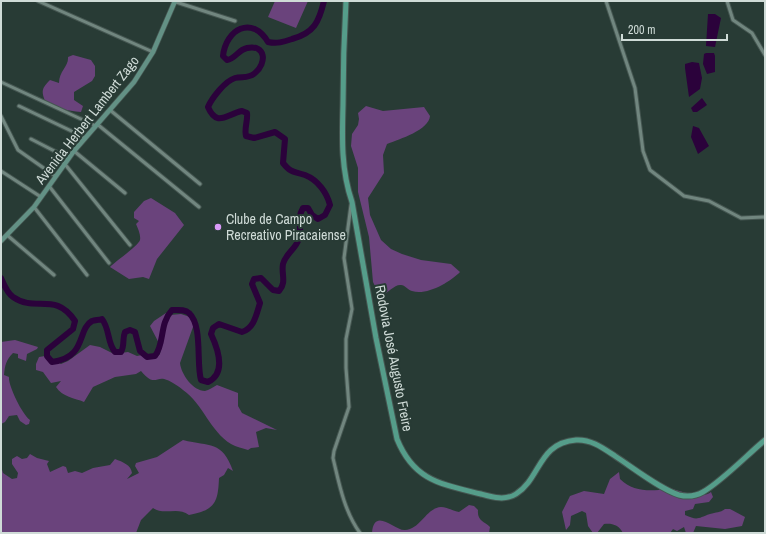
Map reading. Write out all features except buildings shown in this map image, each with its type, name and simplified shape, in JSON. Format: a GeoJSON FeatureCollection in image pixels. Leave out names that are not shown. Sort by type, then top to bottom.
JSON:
{"type":"FeatureCollection","features":[{"type":"Feature","properties":{"kind":"main road","name":"Rodovia José Augusto Freire"},"geometry":{"type":"LineString","coordinates":[[346,1],[343,59],[342,143],[346,180],[352,202],[377,345],[397,439],[410,462],[434,482],[492,497],[510,497],[523,488],[545,455],[553,448],[569,441],[588,441],[602,447],[667,489],[681,495],[689,496],[697,494],[708,488],[765,440]]}},
{"type":"Feature","properties":{"kind":"street"},"geometry":{"type":"LineString","coordinates":[[38,1],[153,52]]}},
{"type":"Feature","properties":{"kind":"street"},"geometry":{"type":"LineString","coordinates":[[174,1],[236,21]]}},
{"type":"Feature","properties":{"kind":"street","name":"Avenida Herbert Lambert Zago"},"geometry":{"type":"LineString","coordinates":[[1,242],[41,198],[48,185],[84,137],[134,82],[153,52],[174,1]]}},
{"type":"Feature","properties":{"kind":"street"},"geometry":{"type":"LineString","coordinates":[[606,1],[635,88],[643,151],[650,170],[684,196],[709,201],[741,218],[765,217]]}},
{"type":"Feature","properties":{"kind":"street"},"geometry":{"type":"LineString","coordinates":[[727,1],[734,22],[752,33],[765,55]]}},
{"type":"Feature","properties":{"kind":"street"},"geometry":{"type":"LineString","coordinates":[[1,82],[96,125],[199,207]]}},
{"type":"Feature","properties":{"kind":"street"},"geometry":{"type":"LineString","coordinates":[[19,106],[84,137]]}},
{"type":"Feature","properties":{"kind":"street"},"geometry":{"type":"LineString","coordinates":[[109,110],[200,184]]}},
{"type":"Feature","properties":{"kind":"street"},"geometry":{"type":"LineString","coordinates":[[1,116],[18,150],[55,176]]}},
{"type":"Feature","properties":{"kind":"street"},"geometry":{"type":"LineString","coordinates":[[31,139],[68,158]]}},
{"type":"Feature","properties":{"kind":"street"},"geometry":{"type":"LineString","coordinates":[[74,150],[125,193]]}},
{"type":"Feature","properties":{"kind":"street"},"geometry":{"type":"LineString","coordinates":[[64,163],[130,245]]}},
{"type":"Feature","properties":{"kind":"street"},"geometry":{"type":"LineString","coordinates":[[1,171],[41,198]]}},
{"type":"Feature","properties":{"kind":"street"},"geometry":{"type":"LineString","coordinates":[[48,185],[109,263]]}},
{"type":"Feature","properties":{"kind":"street"},"geometry":{"type":"LineString","coordinates":[[352,202],[344,258],[352,309],[346,339],[349,407],[333,458],[349,515],[360,533]]}},
{"type":"Feature","properties":{"kind":"street"},"geometry":{"type":"LineString","coordinates":[[34,206],[87,275]]}},
{"type":"Feature","properties":{"kind":"street"},"geometry":{"type":"LineString","coordinates":[[8,235],[54,275]]}},
{"type":"Feature","properties":{"kind":"shaded area"},"geometry":{"type":"Polygon","coordinates":[[[275,1],[308,1],[296,28],[268,17],[275,1]]]}},
{"type":"Feature","properties":{"kind":"shaded area"},"geometry":{"type":"Polygon","coordinates":[[[708,14],[715,14],[721,18],[715,47],[706,46],[708,14]]]}},
{"type":"Feature","properties":{"kind":"shaded area"},"geometry":{"type":"Polygon","coordinates":[[[714,53],[715,56],[715,72],[707,74],[703,64],[704,54],[714,53]]]}},
{"type":"Feature","properties":{"kind":"shaded area"},"geometry":{"type":"Polygon","coordinates":[[[73,55],[91,60],[95,66],[95,76],[92,81],[74,92],[74,100],[83,106],[81,112],[54,106],[45,101],[43,95],[45,85],[50,80],[59,83],[59,79],[67,63],[68,57],[73,55]]]}},
{"type":"Feature","properties":{"kind":"shaded area"},"geometry":{"type":"Polygon","coordinates":[[[692,62],[699,63],[702,78],[700,89],[689,97],[685,64],[692,62]]]}},
{"type":"Feature","properties":{"kind":"shaded area"},"geometry":{"type":"Polygon","coordinates":[[[702,98],[707,105],[697,112],[693,112],[691,108],[702,98]]]}},
{"type":"Feature","properties":{"kind":"shaded area"},"geometry":{"type":"Polygon","coordinates":[[[366,106],[383,111],[424,107],[430,116],[425,126],[419,130],[406,137],[387,144],[383,155],[384,173],[368,198],[370,215],[381,240],[391,249],[421,260],[451,264],[460,272],[444,284],[431,290],[418,292],[399,285],[382,295],[378,292],[373,282],[369,237],[358,192],[358,168],[351,146],[352,134],[358,125],[358,113],[366,106]]]}},
{"type":"Feature","properties":{"kind":"shaded area"},"geometry":{"type":"Polygon","coordinates":[[[693,126],[699,128],[709,146],[698,154],[691,137],[693,126]]]}},
{"type":"Feature","properties":{"kind":"shaded area"},"geometry":{"type":"Polygon","coordinates":[[[151,198],[175,213],[184,225],[157,259],[149,279],[143,277],[129,279],[110,267],[139,242],[140,236],[136,224],[139,221],[134,218],[134,212],[144,201],[151,198]]]}},
{"type":"Feature","properties":{"kind":"shaded area"},"geometry":{"type":"Polygon","coordinates":[[[166,313],[170,315],[181,314],[193,318],[193,327],[180,363],[188,381],[196,388],[205,391],[217,385],[238,393],[238,406],[242,413],[277,430],[266,428],[256,432],[259,447],[248,450],[231,444],[217,432],[196,403],[182,389],[167,380],[149,379],[141,371],[136,374],[115,377],[93,387],[84,402],[62,393],[56,387],[61,381],[51,383],[43,372],[36,370],[36,364],[39,357],[45,356],[61,364],[68,361],[90,345],[100,347],[114,354],[128,352],[137,356],[142,355],[156,358],[160,354],[161,347],[150,326],[154,321],[166,313]]]}},
{"type":"Feature","properties":{"kind":"shaded area"},"geometry":{"type":"Polygon","coordinates":[[[15,340],[38,347],[27,354],[26,361],[18,358],[18,354],[13,353],[7,360],[5,368],[4,375],[9,377],[9,381],[16,399],[23,412],[30,420],[29,424],[26,425],[20,421],[17,415],[9,416],[5,422],[1,424],[1,342],[15,340]]]}},
{"type":"Feature","properties":{"kind":"shaded area"},"geometry":{"type":"Polygon","coordinates":[[[183,440],[214,446],[219,449],[229,461],[233,471],[228,468],[224,475],[219,478],[218,494],[216,499],[210,508],[205,511],[189,515],[180,511],[162,511],[153,508],[141,520],[136,533],[1,533],[1,466],[3,473],[12,479],[17,478],[18,473],[12,464],[12,459],[17,456],[22,459],[27,458],[30,454],[37,458],[49,461],[47,464],[50,472],[63,466],[66,467],[68,473],[75,471],[82,473],[93,468],[110,465],[115,459],[124,463],[130,468],[132,473],[127,479],[139,473],[135,466],[136,463],[157,457],[183,440]]]}},
{"type":"Feature","properties":{"kind":"shaded area"},"geometry":{"type":"Polygon","coordinates":[[[619,472],[620,479],[633,488],[659,490],[663,486],[702,495],[711,492],[713,497],[709,502],[695,504],[693,509],[685,511],[685,515],[698,518],[720,512],[725,509],[730,509],[745,517],[742,526],[725,529],[696,526],[693,533],[686,533],[684,527],[677,531],[673,529],[670,533],[623,533],[617,526],[612,524],[604,524],[597,533],[593,533],[588,526],[586,513],[582,511],[571,516],[570,525],[566,530],[562,512],[570,496],[584,491],[604,494],[610,479],[619,472]]]}},
{"type":"Feature","properties":{"kind":"shaded area"},"geometry":{"type":"Polygon","coordinates":[[[469,505],[474,506],[478,510],[480,519],[490,527],[489,533],[372,533],[374,525],[377,521],[381,520],[405,530],[411,529],[436,508],[443,507],[459,512],[469,505]]]}},
{"type":"Feature","properties":{"kind":"waterway"},"geometry":{"type":"LineString","coordinates":[[1,278],[7,291],[13,297],[30,303],[53,304],[68,312],[75,321],[73,329],[47,350],[47,356],[52,362],[71,355],[80,343],[87,325],[92,321],[102,319],[105,323],[112,348],[115,352],[121,352],[125,332],[130,330],[135,332],[140,351],[147,357],[155,356],[160,345],[165,321],[168,315],[172,310],[181,310],[189,313],[196,327],[198,335],[201,380],[208,382],[214,378],[219,367],[219,360],[211,334],[213,328],[219,324],[242,332],[249,328],[254,321],[260,303],[252,284],[254,279],[261,278],[273,290],[279,291],[283,284],[284,261],[297,244],[300,236],[299,221],[303,208],[308,208],[312,215],[318,219],[325,215],[330,205],[327,196],[314,180],[305,175],[291,171],[283,163],[285,139],[275,132],[254,138],[246,136],[245,130],[247,113],[242,111],[223,118],[215,117],[211,113],[208,107],[212,99],[223,86],[235,78],[253,75],[259,69],[263,60],[263,55],[261,52],[258,49],[253,48],[244,49],[227,60],[223,56],[225,47],[234,33],[248,27],[255,29],[262,34],[268,42],[271,43],[283,42],[299,37],[314,26],[320,15],[324,1]]}},
{"type":"Feature","properties":{"kind":"place","name":"Clube de Campo Recreativo Piracaiense"},"geometry":{"type":"Point","coordinates":[218,227]}}]}
